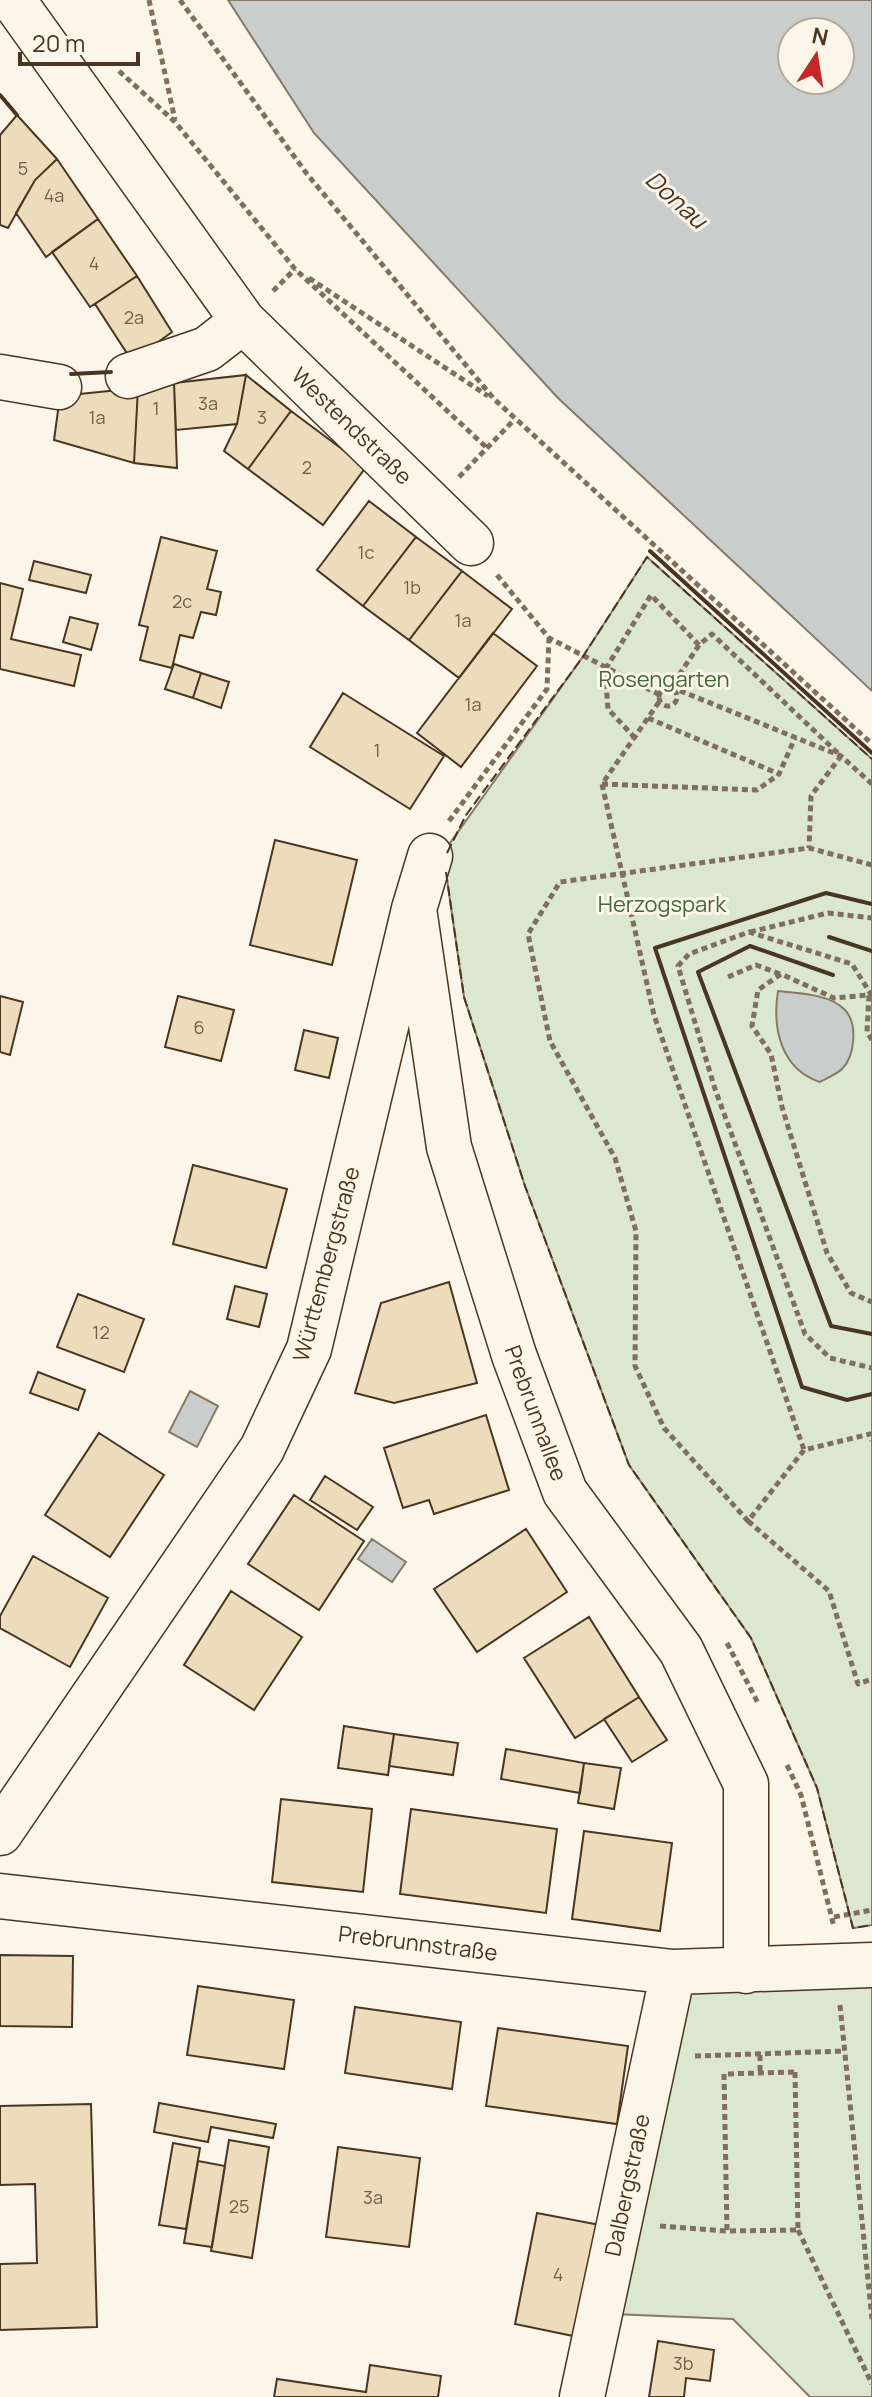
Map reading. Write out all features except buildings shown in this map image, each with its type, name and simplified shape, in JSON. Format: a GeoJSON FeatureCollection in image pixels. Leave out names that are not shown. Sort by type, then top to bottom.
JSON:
{"type":"FeatureCollection","features":[{"type":"Feature","properties":{"kind":"street","name":"Westendstraße"},"geometry":{"type":"LineString","coordinates":[[0,14],[12,0],[243,321],[471,543]]}},
{"type":"Feature","properties":{"kind":"street"},"geometry":{"type":"LineString","coordinates":[[128,376],[207,349],[243,321]]}},
{"type":"Feature","properties":{"kind":"street"},"geometry":{"type":"LineString","coordinates":[[0,377],[59,387]]}},
{"type":"Feature","properties":{"kind":"street","name":"Württembergstraße"},"geometry":{"type":"LineString","coordinates":[[0,1833],[262,1449],[309,1349],[414,909],[430,856]]}},
{"type":"Feature","properties":{"kind":"street","name":"Prebrunnallee"},"geometry":{"type":"LineString","coordinates":[[414,909],[449,1147],[514,1355],[565,1492],[681,1650],[746,1784],[746,1971]]}},
{"type":"Feature","properties":{"kind":"street","name":"Prebrunnstraße"},"geometry":{"type":"LineString","coordinates":[[0,1896],[673,1972],[854,1967]]}},
{"type":"Feature","properties":{"kind":"street","name":"Dalbergstraße"},"geometry":{"type":"LineString","coordinates":[[582,2397],[673,1972]]}},
{"type":"Feature","properties":{"kind":"path"},"geometry":{"type":"LineString","coordinates":[[149,0],[175,122]]}},
{"type":"Feature","properties":{"kind":"path"},"geometry":{"type":"LineString","coordinates":[[180,0],[307,174],[494,399],[872,744]]}},
{"type":"Feature","properties":{"kind":"path"},"geometry":{"type":"LineString","coordinates":[[107,60],[175,122],[295,269],[487,448],[514,420]]}},
{"type":"Feature","properties":{"kind":"path"},"geometry":{"type":"LineString","coordinates":[[295,269],[494,399]]}},
{"type":"Feature","properties":{"kind":"path"},"geometry":{"type":"LineString","coordinates":[[471,543],[549,638],[605,670],[658,694]]}},
{"type":"Feature","properties":{"kind":"path"},"geometry":{"type":"LineString","coordinates":[[635,738],[608,709],[605,670],[651,595],[699,645]]}},
{"type":"Feature","properties":{"kind":"path"},"geometry":{"type":"LineString","coordinates":[[671,687],[699,645],[712,634],[872,784]]}},
{"type":"Feature","properties":{"kind":"path"},"geometry":{"type":"LineString","coordinates":[[430,856],[458,805],[547,689],[549,638]]}},
{"type":"Feature","properties":{"kind":"path"},"geometry":{"type":"LineString","coordinates":[[659,702],[672,706],[677,693],[671,687]]}},
{"type":"Feature","properties":{"kind":"path"},"geometry":{"type":"LineString","coordinates":[[804,1450],[654,1015],[602,784],[659,702],[658,694],[662,688],[671,687],[841,756]]}},
{"type":"Feature","properties":{"kind":"path"},"geometry":{"type":"LineString","coordinates":[[648,718],[779,774]]}},
{"type":"Feature","properties":{"kind":"path"},"geometry":{"type":"LineString","coordinates":[[602,784],[757,790],[779,774],[795,738]]}},
{"type":"Feature","properties":{"kind":"path"},"geometry":{"type":"LineString","coordinates":[[809,848],[811,796],[841,756]]}},
{"type":"Feature","properties":{"kind":"path"},"geometry":{"type":"LineString","coordinates":[[872,865],[809,848],[560,882],[528,934],[550,1041],[615,1158],[636,1231],[635,1366],[664,1428],[748,1521],[829,1591],[858,1684],[872,1679]]}},
{"type":"Feature","properties":{"kind":"path"},"geometry":{"type":"LineString","coordinates":[[872,918],[828,913],[749,932],[689,954],[678,966],[686,999],[805,1334],[830,1358],[872,1368]]}},
{"type":"Feature","properties":{"kind":"path"},"geometry":{"type":"LineString","coordinates":[[749,932],[852,964],[871,996],[867,1032],[872,1040]]}},
{"type":"Feature","properties":{"kind":"path"},"geometry":{"type":"LineString","coordinates":[[728,977],[756,965],[834,998],[871,996]]}},
{"type":"Feature","properties":{"kind":"path"},"geometry":{"type":"LineString","coordinates":[[781,974],[758,990],[752,1026],[771,1054],[782,1107],[827,1253],[851,1293],[872,1302]]}},
{"type":"Feature","properties":{"kind":"path"},"geometry":{"type":"LineString","coordinates":[[748,1521],[804,1450],[871,1436]]}},
{"type":"Feature","properties":{"kind":"path"},"geometry":{"type":"LineString","coordinates":[[833,1917],[872,1910]]}},
{"type":"Feature","properties":{"kind":"path"},"geometry":{"type":"LineString","coordinates":[[654,2057],[845,2051]]}},
{"type":"Feature","properties":{"kind":"path"},"geometry":{"type":"LineString","coordinates":[[760,2055],[760,2073]]}},
{"type":"Feature","properties":{"kind":"path"},"geometry":{"type":"LineString","coordinates":[[727,2231],[724,2074],[795,2072],[798,2230],[872,2384]]}},
{"type":"Feature","properties":{"kind":"path"},"geometry":{"type":"LineString","coordinates":[[619,2223],[727,2231],[798,2230]]}},
{"type":"Feature","properties":{"kind":"green space","name":"Herzogspark"},"geometry":{"type":"Polygon","coordinates":[[[647,557],[872,759],[872,1925],[853,1928],[817,1788],[751,1638],[629,1465],[525,1186],[464,997],[445,866],[448,846],[582,658],[647,557]]]}},
{"type":"Feature","properties":{"kind":"green space"},"geometry":{"type":"Polygon","coordinates":[[[872,1978],[872,2397],[810,2397],[733,2319],[613,2314],[682,1982],[872,1978]]]}},
{"type":"Feature","properties":{"kind":"water","name":"Donau"},"geometry":{"type":"Polygon","coordinates":[[[228,0],[872,0],[872,691],[558,398],[314,133],[228,0]]]}},
{"type":"Feature","properties":{"kind":"water"},"geometry":{"type":"Polygon","coordinates":[[[778,991],[822,997],[845,1010],[852,1023],[853,1040],[850,1056],[840,1071],[820,1082],[796,1068],[788,1058],[778,1033],[778,991]]]}},
{"type":"Feature","properties":{"kind":"water"},"geometry":{"type":"Polygon","coordinates":[[[190,1391],[218,1406],[197,1447],[169,1432],[190,1391]]]}},
{"type":"Feature","properties":{"kind":"water"},"geometry":{"type":"Polygon","coordinates":[[[372,1539],[406,1562],[392,1582],[358,1559],[372,1539]]]}},
{"type":"Feature","properties":{"kind":"fence"},"geometry":{"type":"LineString","coordinates":[[447,853],[466,815],[582,658],[647,557],[872,759]]}},
{"type":"Feature","properties":{"kind":"fence"},"geometry":{"type":"LineString","coordinates":[[446,872],[464,997],[525,1186],[629,1465],[751,1638],[817,1788],[853,1928],[872,1925]]}},
{"type":"Feature","properties":{"kind":"wall"},"geometry":{"type":"LineString","coordinates":[[0,95],[17,115]]}},
{"type":"Feature","properties":{"kind":"wall"},"geometry":{"type":"LineString","coordinates":[[71,374],[111,372]]}},
{"type":"Feature","properties":{"kind":"wall"},"geometry":{"type":"LineString","coordinates":[[650,551],[872,753]]}},
{"type":"Feature","properties":{"kind":"wall"},"geometry":{"type":"LineString","coordinates":[[872,904],[826,893],[655,948],[802,1387],[847,1400],[872,1394]]}},
{"type":"Feature","properties":{"kind":"wall"},"geometry":{"type":"LineString","coordinates":[[829,937],[872,951]]}},
{"type":"Feature","properties":{"kind":"wall"},"geometry":{"type":"LineString","coordinates":[[833,975],[750,946],[698,972],[831,1326],[872,1334]]}},
{"type":"Feature","properties":{"kind":"park label","name":"Rosengarten"},"geometry":{"type":"Point","coordinates":[664,679]}}]}
